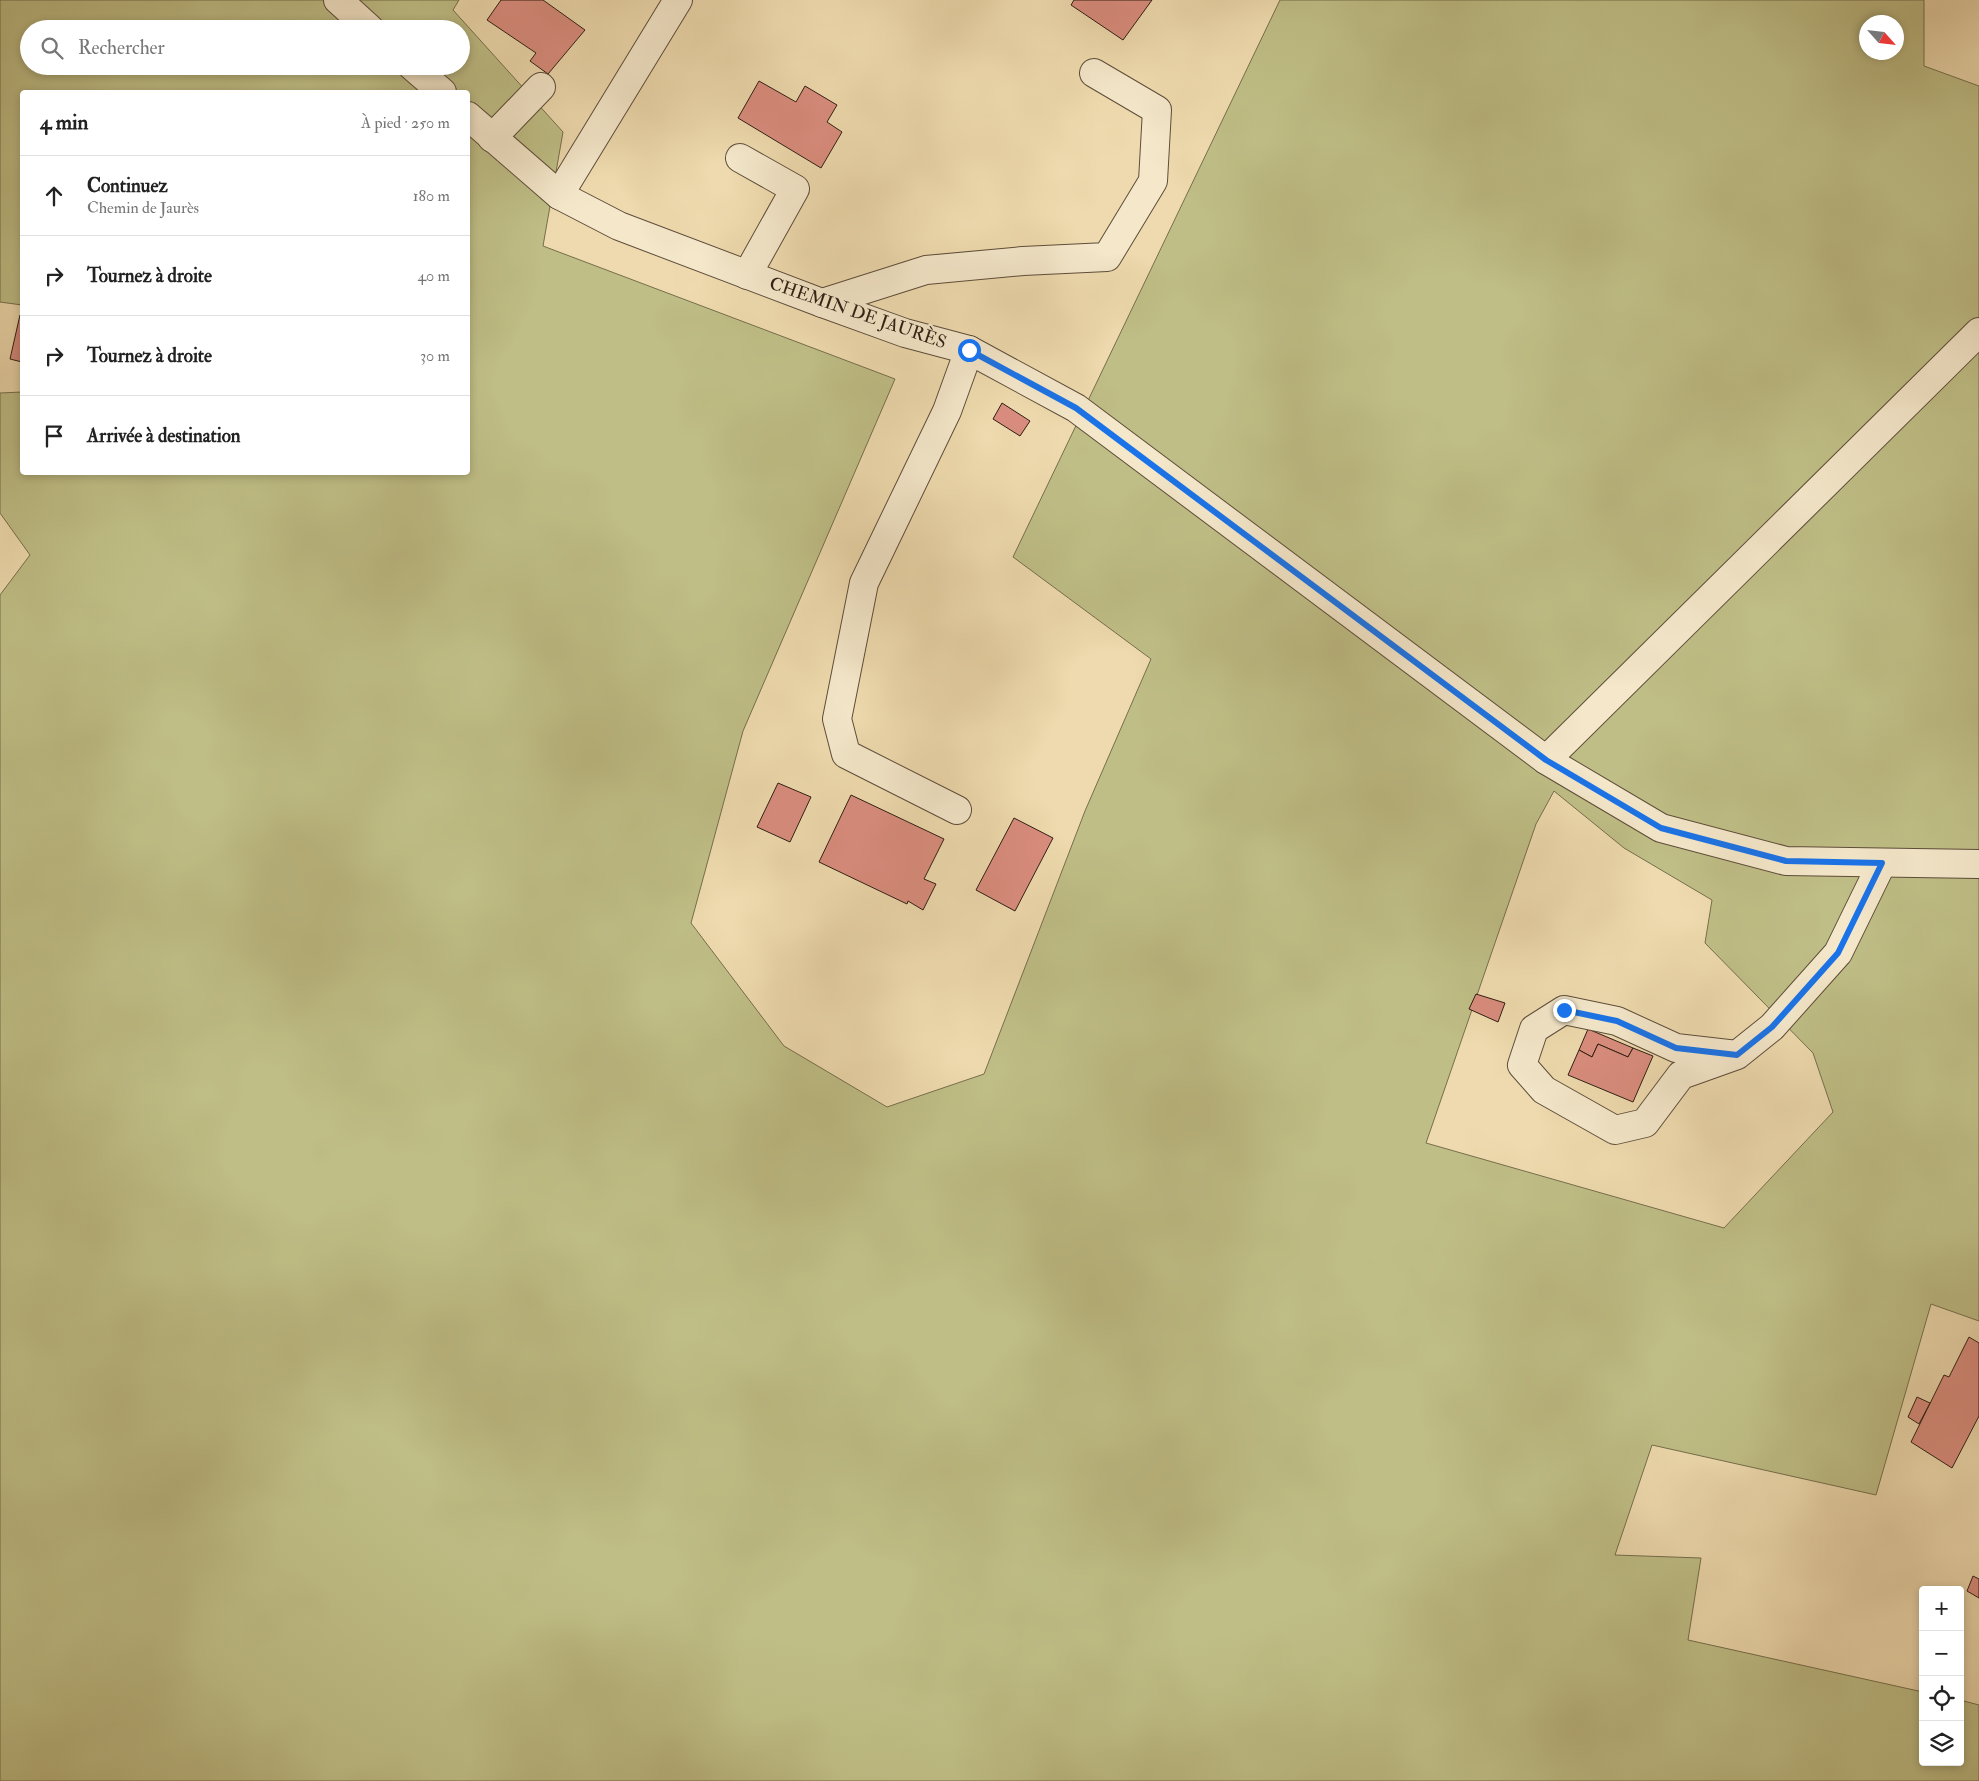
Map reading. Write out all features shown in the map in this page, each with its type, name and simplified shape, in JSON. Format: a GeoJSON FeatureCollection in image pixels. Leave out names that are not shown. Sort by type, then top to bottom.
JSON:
{"type":"FeatureCollection","features":[{"type":"Feature","properties":{"kind":"street"},"geometry":{"type":"LineString","coordinates":[[338,0],[360,20]]}},
{"type":"Feature","properties":{"kind":"street"},"geometry":{"type":"LineString","coordinates":[[559,195],[678,0]]}},
{"type":"Feature","properties":{"kind":"street"},"geometry":{"type":"LineString","coordinates":[[822,304],[926,270],[1024,261],[1107,257],[1153,181],[1157,110],[1094,73]]}},
{"type":"Feature","properties":{"kind":"street"},"geometry":{"type":"LineString","coordinates":[[422,75],[440,90]]}},
{"type":"Feature","properties":{"kind":"street"},"geometry":{"type":"LineString","coordinates":[[492,138],[541,87]]}},
{"type":"Feature","properties":{"kind":"street","name":"CHEMIN DE JAURÈS"},"geometry":{"type":"LineString","coordinates":[[470,118],[559,195],[619,226],[822,304],[905,333],[969,350],[1076,408],[1546,760],[1661,828],[1786,861],[1979,864]]}},
{"type":"Feature","properties":{"kind":"street"},"geometry":{"type":"LineString","coordinates":[[740,158],[795,189],[747,274]]}},
{"type":"Feature","properties":{"kind":"street"},"geometry":{"type":"LineString","coordinates":[[1546,760],[1979,332]]}},
{"type":"Feature","properties":{"kind":"street"},"geometry":{"type":"LineString","coordinates":[[957,810],[846,754],[837,719],[864,583],[947,411],[969,350]]}},
{"type":"Feature","properties":{"kind":"street"},"geometry":{"type":"LineString","coordinates":[[1737,1055],[1676,1048],[1617,1021],[1564,1010],[1534,1029],[1522,1065],[1544,1090],[1616,1130],[1645,1123],[1682,1075],[1737,1055],[1772,1027],[1838,953],[1882,863]]}},
{"type":"Feature","properties":{"kind":"shaded area"},"geometry":{"type":"Polygon","coordinates":[[[0,0],[459,0],[453,10],[462,20],[20,20],[20,75],[470,75],[470,29],[563,132],[543,246],[895,379],[743,731],[691,923],[784,1046],[887,1107],[984,1074],[1085,811],[1151,659],[1013,557],[1280,0],[1924,0],[1924,66],[1979,86],[1979,1321],[1931,1304],[1876,1495],[1652,1445],[1615,1555],[1701,1558],[1688,1640],[1919,1691],[1919,1766],[1964,1766],[1964,1701],[1979,1705],[1979,1781],[0,1781],[0,595],[30,555],[0,513],[0,393],[20,392],[20,475],[470,475],[470,90],[20,90],[20,305],[0,302],[0,0]],[[1554,791],[1536,824],[1426,1143],[1724,1228],[1833,1112],[1813,1053],[1705,943],[1712,900],[1624,848],[1554,791]]]}},
{"type":"Feature","properties":{"kind":"building"},"geometry":{"type":"Polygon","coordinates":[[[501,0],[543,0],[585,30],[548,74],[530,61],[536,53],[487,20],[501,0]]]}},
{"type":"Feature","properties":{"kind":"building"},"geometry":{"type":"Polygon","coordinates":[[[1074,0],[1152,0],[1123,40],[1071,5],[1074,0]]]}},
{"type":"Feature","properties":{"kind":"building"},"geometry":{"type":"Polygon","coordinates":[[[759,81],[796,102],[805,86],[837,105],[827,122],[842,132],[821,168],[738,118],[759,81]]]}},
{"type":"Feature","properties":{"kind":"building"},"geometry":{"type":"Polygon","coordinates":[[[20,315],[20,362],[10,359],[20,315]]]}},
{"type":"Feature","properties":{"kind":"building"},"geometry":{"type":"Polygon","coordinates":[[[1002,403],[1030,421],[1020,436],[993,419],[1002,403]]]}},
{"type":"Feature","properties":{"kind":"building"},"geometry":{"type":"Polygon","coordinates":[[[778,783],[811,797],[790,842],[757,827],[778,783]]]}},
{"type":"Feature","properties":{"kind":"building"},"geometry":{"type":"Polygon","coordinates":[[[851,795],[944,839],[924,879],[936,884],[923,910],[908,901],[907,904],[819,862],[851,795]]]}},
{"type":"Feature","properties":{"kind":"building"},"geometry":{"type":"Polygon","coordinates":[[[1014,818],[1053,838],[1015,911],[976,890],[1014,818]]]}},
{"type":"Feature","properties":{"kind":"building"},"geometry":{"type":"Polygon","coordinates":[[[1476,994],[1505,1003],[1498,1022],[1469,1009],[1476,994]]]}},
{"type":"Feature","properties":{"kind":"building"},"geometry":{"type":"Polygon","coordinates":[[[1588,1029],[1633,1048],[1628,1057],[1598,1044],[1592,1057],[1579,1050],[1588,1029]]]}},
{"type":"Feature","properties":{"kind":"building"},"geometry":{"type":"Polygon","coordinates":[[[1598,1044],[1628,1057],[1633,1048],[1653,1056],[1633,1102],[1568,1075],[1579,1050],[1592,1057],[1598,1044]]]}},
{"type":"Feature","properties":{"kind":"building"},"geometry":{"type":"Polygon","coordinates":[[[1969,1337],[1979,1343],[1979,1416],[1952,1468],[1911,1442],[1944,1375],[1949,1377],[1969,1337]]]}},
{"type":"Feature","properties":{"kind":"building"},"geometry":{"type":"Polygon","coordinates":[[[1917,1397],[1930,1403],[1919,1424],[1908,1417],[1917,1397]]]}},
{"type":"Feature","properties":{"kind":"building"},"geometry":{"type":"Polygon","coordinates":[[[1973,1576],[1979,1579],[1979,1598],[1967,1591],[1973,1576]]]}},
{"type":"Feature","properties":{"kind":"route"},"geometry":{"type":"LineString","coordinates":[[969,350],[1076,408],[1546,760],[1661,828],[1786,861],[1882,863],[1838,953],[1772,1027],[1737,1055],[1676,1048],[1617,1021],[1564,1010]]}}]}
